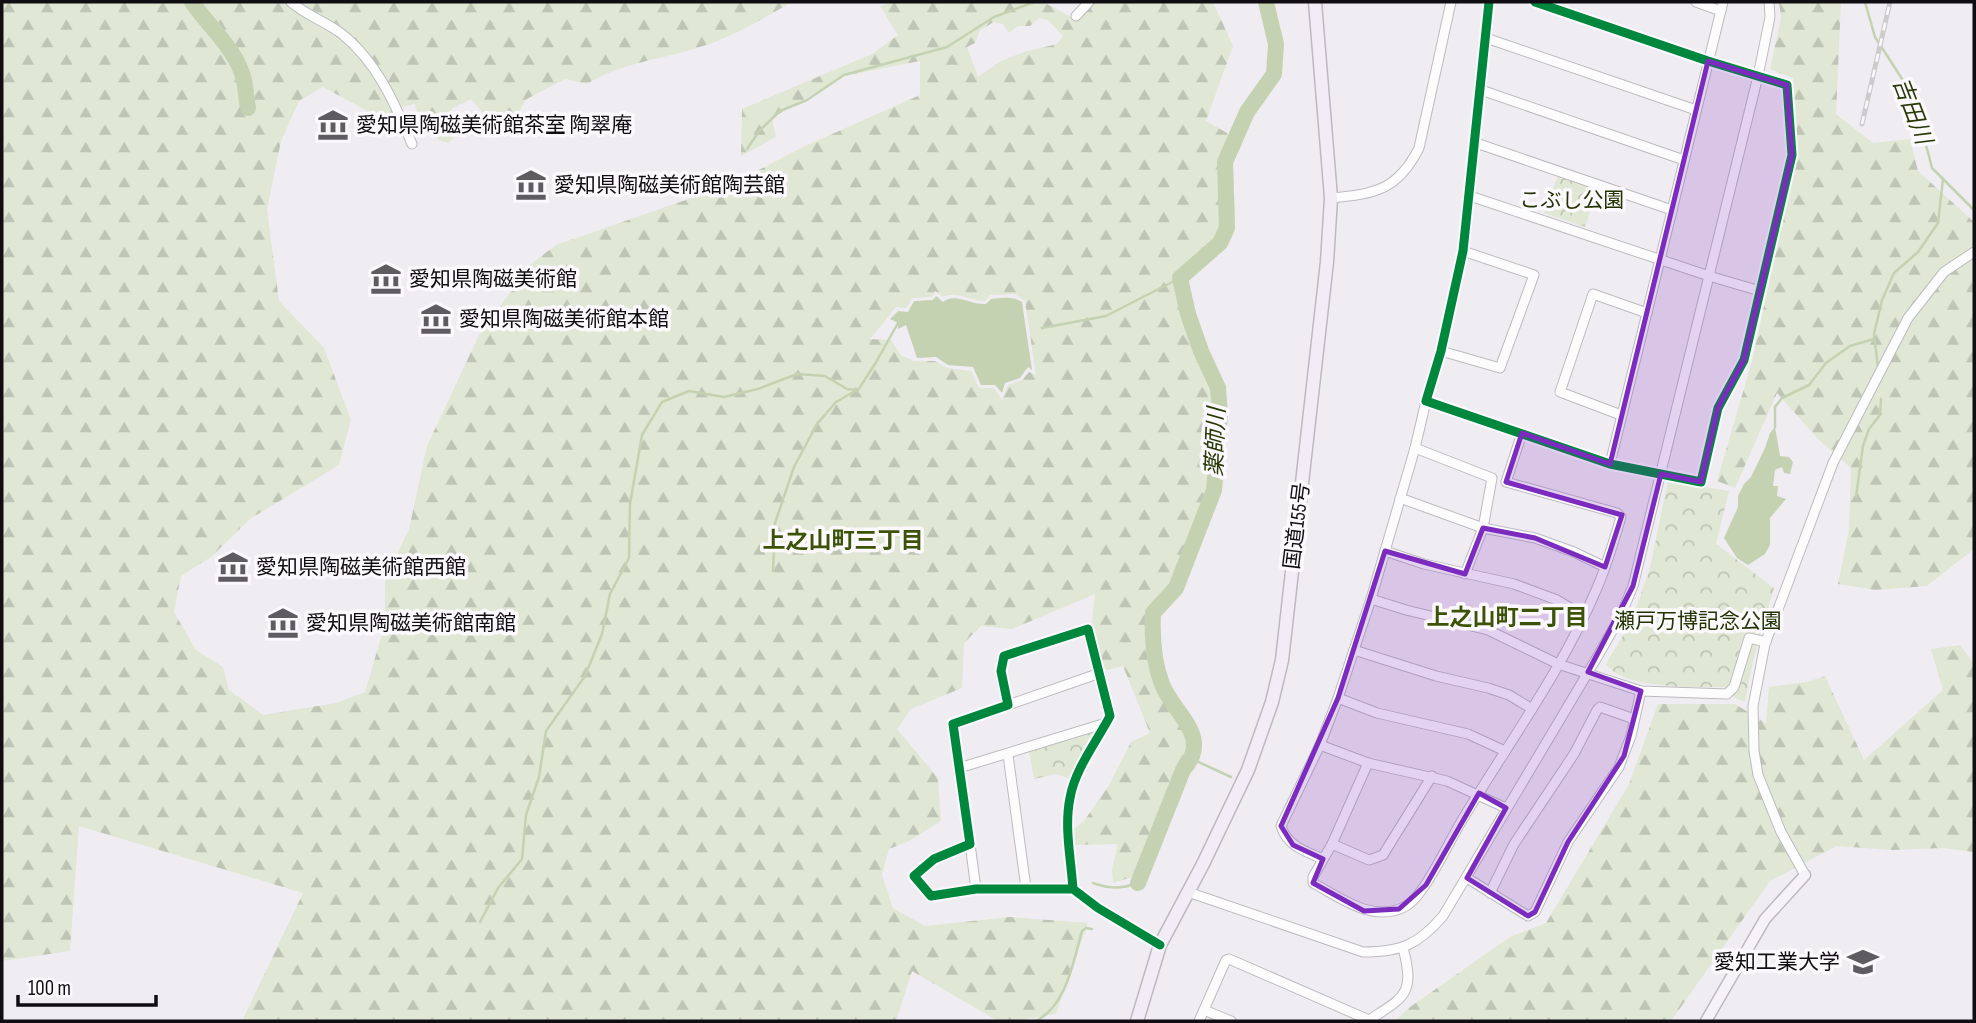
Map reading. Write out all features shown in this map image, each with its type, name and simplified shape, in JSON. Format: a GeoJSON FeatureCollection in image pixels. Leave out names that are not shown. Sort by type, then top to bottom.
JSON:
{"type":"FeatureCollection","features":[{"type":"Feature","properties":{"kind":"highway","name":"国道155号"},"geometry":{"type":"LineString","coordinates":[[1137,1021],[1160,945],[1248,769],[1280,671],[1327,262],[1331,198],[1315,2]]}},
{"type":"Feature","properties":{"kind":"main road"},"geometry":{"type":"LineString","coordinates":[[1706,1021],[1765,919],[1805,875]]}},
{"type":"Feature","properties":{"kind":"street"},"geometry":{"type":"LineString","coordinates":[[291,2],[357,46],[383,82],[412,144]]}},
{"type":"Feature","properties":{"kind":"street"},"geometry":{"type":"LineString","coordinates":[[1076,16],[1089,2]]}},
{"type":"Feature","properties":{"kind":"street"},"geometry":{"type":"LineString","coordinates":[[1331,198],[1382,190],[1399,178],[1412,162],[1419,148],[1451,2]]}},
{"type":"Feature","properties":{"kind":"street"},"geometry":{"type":"LineString","coordinates":[[1323,859],[1293,845],[1281,826],[1320,745],[1338,698],[1385,551],[1441,351],[1463,251],[1489,2]]}},
{"type":"Feature","properties":{"kind":"street"},"geometry":{"type":"LineString","coordinates":[[1426,401],[1610,464],[1701,482],[1718,408],[1744,360],[1792,155],[1787,85],[1535,2]]}},
{"type":"Feature","properties":{"kind":"street"},"geometry":{"type":"LineString","coordinates":[[1610,464],[1722,6],[1696,2]]}},
{"type":"Feature","properties":{"kind":"street"},"geometry":{"type":"LineString","coordinates":[[1188,892],[1363,952],[1387,952],[1404,948],[1428,933],[1443,916],[1622,615],[1633,586],[1758,76],[1770,17],[1769,2]]}},
{"type":"Feature","properties":{"kind":"street"},"geometry":{"type":"LineString","coordinates":[[1486,38],[1696,110]]}},
{"type":"Feature","properties":{"kind":"street"},"geometry":{"type":"LineString","coordinates":[[1481,90],[1684,160]]}},
{"type":"Feature","properties":{"kind":"street"},"geometry":{"type":"LineString","coordinates":[[1476,143],[1672,210]]}},
{"type":"Feature","properties":{"kind":"street"},"geometry":{"type":"LineString","coordinates":[[1470,195],[1760,291]]}},
{"type":"Feature","properties":{"kind":"street"},"geometry":{"type":"LineString","coordinates":[[1441,351],[1500,368],[1534,275],[1463,251]]}},
{"type":"Feature","properties":{"kind":"street"},"geometry":{"type":"LineString","coordinates":[[1805,875],[1781,832],[1758,775],[1754,751],[1753,706],[1766,642],[1833,463],[1908,318],[1944,272],[1974,252]]}},
{"type":"Feature","properties":{"kind":"street"},"geometry":{"type":"LineString","coordinates":[[1621,415],[1560,392],[1593,294],[1647,313]]}},
{"type":"Feature","properties":{"kind":"street"},"geometry":{"type":"LineString","coordinates":[[1368,764],[1313,883],[1364,911],[1378,912],[1399,909],[1415,898],[1426,885],[1532,709],[1584,616],[1605,567],[1621,517],[1617,513],[1506,482],[1522,433]]}},
{"type":"Feature","properties":{"kind":"street"},"geometry":{"type":"LineString","coordinates":[[1415,448],[1492,478],[1483,528],[1465,574]]}},
{"type":"Feature","properties":{"kind":"street"},"geometry":{"type":"LineString","coordinates":[[1400,498],[1483,528],[1535,538],[1605,567]]}},
{"type":"Feature","properties":{"kind":"street"},"geometry":{"type":"LineString","coordinates":[[1385,551],[1465,574],[1514,584],[1557,600],[1584,616]]}},
{"type":"Feature","properties":{"kind":"street"},"geometry":{"type":"LineString","coordinates":[[1371,598],[1406,610],[1488,630],[1558,664],[1641,691],[1727,694],[1734,687],[1749,638],[1766,642]]}},
{"type":"Feature","properties":{"kind":"street"},"geometry":{"type":"LineString","coordinates":[[1009,705],[1002,671],[1004,656],[1088,629],[1111,716],[1070,795],[1067,818],[1073,889]]}},
{"type":"Feature","properties":{"kind":"street"},"geometry":{"type":"LineString","coordinates":[[1354,650],[1436,676],[1488,688],[1509,695],[1532,709]]}},
{"type":"Feature","properties":{"kind":"street"},"geometry":{"type":"LineString","coordinates":[[976,889],[953,724],[1100,673]]}},
{"type":"Feature","properties":{"kind":"street"},"geometry":{"type":"LineString","coordinates":[[1467,878],[1528,916],[1535,912],[1568,842],[1619,767],[1631,736],[1641,691]]}},
{"type":"Feature","properties":{"kind":"street"},"geometry":{"type":"LineString","coordinates":[[1338,698],[1377,713],[1468,734],[1505,751]]}},
{"type":"Feature","properties":{"kind":"street"},"geometry":{"type":"LineString","coordinates":[[1490,893],[1514,844],[1574,754],[1597,710],[1600,707],[1634,719]]}},
{"type":"Feature","properties":{"kind":"street"},"geometry":{"type":"LineString","coordinates":[[959,768],[1106,723]]}},
{"type":"Feature","properties":{"kind":"street"},"geometry":{"type":"LineString","coordinates":[[1320,745],[1368,764],[1432,776],[1479,793],[1506,808]]}},
{"type":"Feature","properties":{"kind":"street"},"geometry":{"type":"LineString","coordinates":[[1008,755],[1026,888]]}},
{"type":"Feature","properties":{"kind":"street"},"geometry":{"type":"LineString","coordinates":[[1332,844],[1369,860],[1383,855],[1432,776]]}},
{"type":"Feature","properties":{"kind":"street"},"geometry":{"type":"LineString","coordinates":[[970,844],[934,859],[914,876],[931,895],[976,889],[1073,889],[1108,915],[1160,945]]}},
{"type":"Feature","properties":{"kind":"street"},"geometry":{"type":"LineString","coordinates":[[1199,1021],[1226,960],[1229,959],[1368,1021],[1389,1010],[1406,989],[1409,968],[1404,948]]}},
{"type":"Feature","properties":{"kind":"street"},"geometry":{"type":"LineString","coordinates":[[1204,1010],[1231,1021]]}},
{"type":"Feature","properties":{"kind":"highlighted area"},"geometry":{"type":"Polygon","coordinates":[[[1708,61],[1787,85],[1792,155],[1744,360],[1718,408],[1701,482],[1661,474],[1633,586],[1588,672],[1641,691],[1624,756],[1568,842],[1535,912],[1528,916],[1467,878],[1506,808],[1479,793],[1426,885],[1399,909],[1364,911],[1313,883],[1323,859],[1293,845],[1281,826],[1338,698],[1385,551],[1465,574],[1483,528],[1535,538],[1605,567],[1622,515],[1506,482],[1522,433],[1610,464],[1708,61]]]}},
{"type":"Feature","properties":{"kind":"green space"},"geometry":{"type":"Polygon","coordinates":[[[2,2],[792,2],[712,43],[628,66],[587,84],[565,79],[525,100],[518,115],[491,122],[471,99],[451,109],[460,133],[448,143],[424,130],[415,104],[398,108],[384,120],[323,87],[299,101],[281,141],[267,209],[279,301],[324,348],[351,420],[339,465],[250,519],[211,557],[181,576],[174,612],[196,650],[223,667],[229,690],[263,715],[336,703],[365,692],[385,624],[385,579],[409,529],[427,446],[479,335],[531,264],[556,245],[732,184],[805,146],[920,95],[920,61],[844,76],[772,118],[776,137],[741,156],[742,109],[872,54],[898,35],[880,6],[893,2],[1043,2],[1077,20],[1094,2],[1213,2],[1233,46],[1206,121],[1243,142],[1233,161],[1235,219],[1177,276],[1182,313],[1211,382],[1215,410],[1208,486],[1174,585],[1149,610],[1147,641],[1163,696],[1190,737],[1197,764],[1184,782],[1169,791],[1136,876],[1113,883],[1112,870],[1118,844],[1075,845],[1074,829],[1084,821],[1109,785],[1131,742],[1150,733],[1123,666],[1107,670],[1102,668],[1092,621],[1095,594],[1012,629],[981,626],[964,643],[962,688],[911,709],[897,729],[938,778],[941,821],[909,841],[889,849],[882,875],[893,908],[925,926],[1010,917],[1088,923],[1056,1014],[998,1021],[912,971],[896,1021],[242,1021],[303,893],[79,826],[70,951],[2,961],[2,2]],[[1039,18],[1030,26],[1018,26],[1009,33],[1003,24],[994,22],[980,30],[975,43],[967,47],[978,77],[1001,61],[1057,44],[1063,36],[1048,20],[1039,18]],[[935,291],[932,297],[912,298],[907,308],[896,307],[870,339],[891,340],[901,355],[914,361],[935,361],[947,368],[971,371],[979,388],[994,388],[1002,400],[1008,385],[1022,380],[1029,372],[1036,375],[1025,301],[1015,294],[990,295],[985,301],[979,301],[958,295],[943,297],[935,291]]]}},
{"type":"Feature","properties":{"kind":"green space"},"geometry":{"type":"Polygon","coordinates":[[[1779,2],[1841,2],[1836,114],[1873,143],[1910,139],[1918,171],[1974,222],[1974,549],[1927,586],[1875,590],[1838,584],[1849,529],[1851,468],[1818,439],[1777,393],[1735,488],[1717,481],[1752,361],[1798,152],[1793,78],[1770,69],[1781,18],[1779,2]]]}},
{"type":"Feature","properties":{"kind":"green space","name":"こぶし公園"},"geometry":{"type":"Polygon","coordinates":[[[1559,173],[1599,187],[1585,227],[1544,213],[1559,173]]]}},
{"type":"Feature","properties":{"kind":"green space","name":"瀬戸万博記念公園"},"geometry":{"type":"Polygon","coordinates":[[[1668,481],[1729,491],[1716,544],[1774,588],[1753,661],[1745,702],[1735,698],[1727,687],[1680,687],[1644,683],[1628,679],[1606,664],[1631,622],[1650,568],[1668,481]]]}},
{"type":"Feature","properties":{"kind":"green space"},"geometry":{"type":"Polygon","coordinates":[[[1960,645],[1974,664],[1974,852],[1944,848],[1892,850],[1837,846],[1770,881],[1671,1021],[1395,1021],[1410,1007],[1510,937],[1546,923],[1629,784],[1658,704],[1735,704],[1766,723],[1769,687],[1807,682],[1825,676],[1864,760],[1943,690],[1931,649],[1960,645]]]}},
{"type":"Feature","properties":{"kind":"green space"},"geometry":{"type":"Polygon","coordinates":[[[1090,730],[1095,736],[1073,780],[1056,774],[1034,779],[1029,751],[1090,730]]]}},
{"type":"Feature","properties":{"kind":"shaded area"},"geometry":{"type":"Polygon","coordinates":[[[936,296],[943,302],[953,298],[986,304],[991,299],[1007,298],[1022,302],[1032,370],[1028,367],[1020,378],[1005,383],[1002,393],[995,385],[981,385],[973,367],[948,365],[936,357],[917,358],[906,325],[898,329],[898,323],[890,319],[898,311],[908,312],[914,301],[933,300],[936,296]]]}},
{"type":"Feature","properties":{"kind":"shaded area"},"geometry":{"type":"Polygon","coordinates":[[[1775,427],[1780,456],[1789,457],[1793,462],[1790,474],[1784,473],[1782,467],[1775,470],[1773,486],[1778,486],[1777,496],[1786,499],[1770,518],[1770,545],[1765,554],[1748,565],[1737,558],[1724,538],[1738,507],[1738,496],[1751,477],[1775,427]]]}},
{"type":"Feature","properties":{"kind":"waterway"},"geometry":{"type":"LineString","coordinates":[[192,2],[235,59],[244,80],[248,108]]}},
{"type":"Feature","properties":{"kind":"waterway"},"geometry":{"type":"LineString","coordinates":[[747,149],[760,130],[780,111],[807,100],[844,75],[947,47],[994,17],[1034,2]]}},
{"type":"Feature","properties":{"kind":"waterway","name":"薬師川"},"geometry":{"type":"LineString","coordinates":[[1138,883],[1194,747],[1193,736],[1159,675],[1154,648],[1153,613],[1176,588],[1214,490],[1220,414],[1218,388],[1188,314],[1180,278],[1220,243],[1227,228],[1225,162],[1247,112],[1274,74],[1276,44],[1266,2]]}},
{"type":"Feature","properties":{"kind":"waterway","name":"吉田川"},"geometry":{"type":"LineString","coordinates":[[1865,2],[1875,37],[1906,85],[1919,118],[1932,168],[1974,210]]}},
{"type":"Feature","properties":{"kind":"waterway"},"geometry":{"type":"LineString","coordinates":[[1878,368],[1874,334],[1882,300],[1894,273],[1918,252],[1938,223],[1943,179]]}},
{"type":"Feature","properties":{"kind":"waterway"},"geometry":{"type":"LineString","coordinates":[[1042,328],[1106,316],[1180,278]]}},
{"type":"Feature","properties":{"kind":"waterway"},"geometry":{"type":"LineString","coordinates":[[480,922],[498,888],[522,859],[526,815],[539,777],[546,731],[585,676],[602,634],[610,594],[629,558],[630,504],[642,435],[662,402],[689,391],[724,397],[758,389],[797,374],[825,376],[847,389],[858,390],[898,323]]}},
{"type":"Feature","properties":{"kind":"waterway"},"geometry":{"type":"LineString","coordinates":[[1775,427],[1775,407],[1782,398],[1809,385],[1826,363],[1850,346],[1874,339]]}},
{"type":"Feature","properties":{"kind":"waterway"},"geometry":{"type":"LineString","coordinates":[[773,571],[775,523],[794,467],[817,424],[836,402],[855,391]]}},
{"type":"Feature","properties":{"kind":"waterway"},"geometry":{"type":"LineString","coordinates":[[1856,497],[1863,446],[1869,429],[1880,415],[1881,399]]}},
{"type":"Feature","properties":{"kind":"waterway"},"geometry":{"type":"LineString","coordinates":[[1192,759],[1231,777]]}},
{"type":"Feature","properties":{"kind":"waterway"},"geometry":{"type":"LineString","coordinates":[[1093,883],[1116,888],[1138,883]]}},
{"type":"Feature","properties":{"kind":"waterway"},"geometry":{"type":"LineString","coordinates":[[1036,1021],[1047,1014],[1062,994],[1082,931],[1086,928],[1092,929]]}},
{"type":"Feature","properties":{"kind":"railway"},"geometry":{"type":"LineString","coordinates":[[1862,124],[1890,2]]}},
{"type":"Feature","properties":{"kind":"cycle path"},"geometry":{"type":"LineString","coordinates":[[1489,2],[1463,251],[1441,351],[1426,401],[1610,464],[1701,482],[1718,408],[1744,360],[1792,155],[1787,85],[1535,2]]}},
{"type":"Feature","properties":{"kind":"cycle path"},"geometry":{"type":"LineString","coordinates":[[1073,889],[1068,832],[1070,798],[1081,766],[1110,716],[1088,629],[1004,656],[1001,671],[1008,705],[953,724],[970,844],[934,859],[914,876],[931,896],[976,889],[1073,889],[1098,908],[1160,945]]}},
{"type":"Feature","properties":{"kind":"place","name":"愛知県陶磁美術館茶室 陶翠庵"},"geometry":{"type":"Point","coordinates":[333,125]}},
{"type":"Feature","properties":{"kind":"place","name":"愛知県陶磁美術館陶芸館"},"geometry":{"type":"Point","coordinates":[531,185]}},
{"type":"Feature","properties":{"kind":"place","name":"愛知県陶磁美術館"},"geometry":{"type":"Point","coordinates":[386,279]}},
{"type":"Feature","properties":{"kind":"place","name":"愛知県陶磁美術館本館"},"geometry":{"type":"Point","coordinates":[436,319]}},
{"type":"Feature","properties":{"kind":"place","name":"愛知県陶磁美術館西館"},"geometry":{"type":"Point","coordinates":[233,567]}},
{"type":"Feature","properties":{"kind":"place","name":"愛知県陶磁美術館南館"},"geometry":{"type":"Point","coordinates":[283,623]}},
{"type":"Feature","properties":{"kind":"place","name":"愛知工業大学"},"geometry":{"type":"Point","coordinates":[1863,962]}},
{"type":"Feature","properties":{"kind":"district","name":"上之山町三丁目"},"geometry":{"type":"Point","coordinates":[843,541]}},
{"type":"Feature","properties":{"kind":"district","name":"上之山町二丁目"},"geometry":{"type":"Point","coordinates":[1507,618]}}]}
